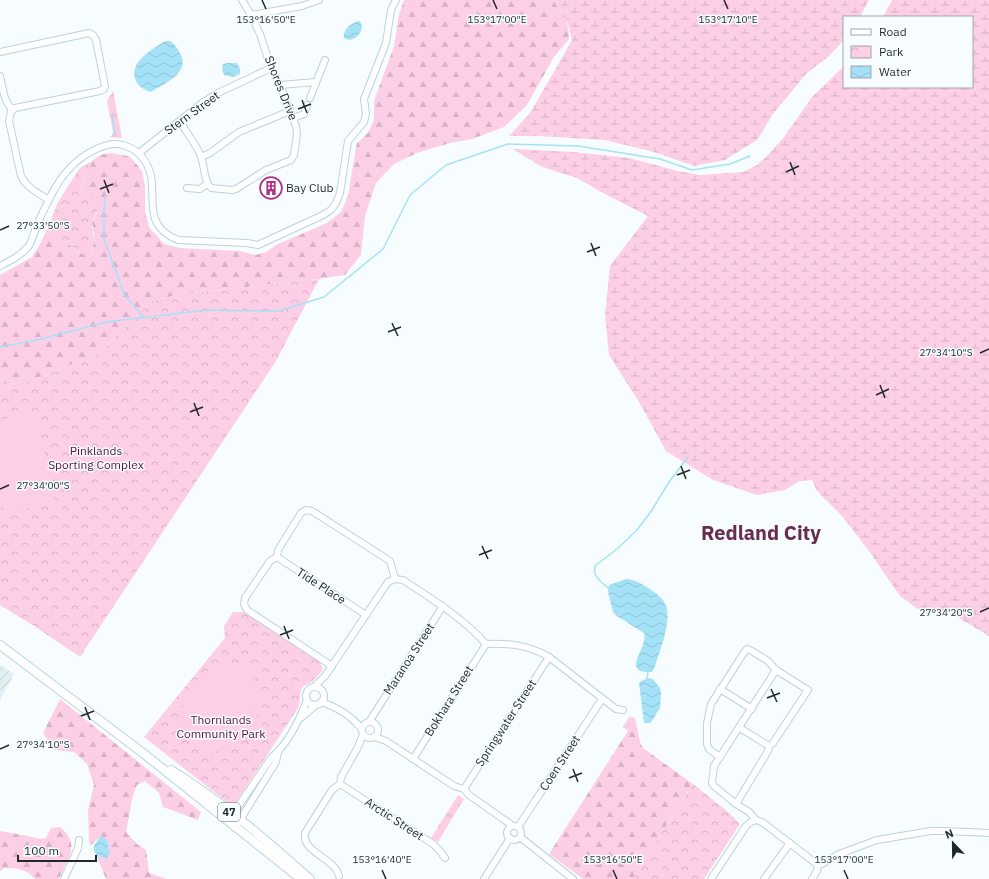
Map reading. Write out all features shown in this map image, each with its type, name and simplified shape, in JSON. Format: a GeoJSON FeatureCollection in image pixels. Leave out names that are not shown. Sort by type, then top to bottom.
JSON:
{"type":"FeatureCollection","features":[{"type":"Feature","properties":{"kind":"highway","name":"47"},"geometry":{"type":"LineString","coordinates":[[0,645],[142,754],[190,782],[230,818],[235,828],[300,879]]}},
{"type":"Feature","properties":{"kind":"highway","name":"47"},"geometry":{"type":"LineString","coordinates":[[230,818],[240,820],[310,879]]}},
{"type":"Feature","properties":{"kind":"street","name":"Shores Drive"},"geometry":{"type":"LineString","coordinates":[[187,188],[200,189],[207,184],[211,188],[236,189],[266,170],[291,160],[294,155],[297,134],[296,126],[280,85],[271,68],[260,34],[242,0]]}},
{"type":"Feature","properties":{"kind":"street"},"geometry":{"type":"LineString","coordinates":[[251,15],[302,6],[319,0]]}},
{"type":"Feature","properties":{"kind":"street"},"geometry":{"type":"LineString","coordinates":[[0,266],[17,257],[28,247],[49,200],[60,180],[73,164],[79,158],[107,145],[121,144],[132,148],[145,160],[151,173],[152,207],[156,222],[169,237],[178,240],[246,243],[258,245],[331,210],[336,204],[340,193],[348,141],[364,122],[366,114],[364,99],[386,43],[391,10],[396,0]]}},
{"type":"Feature","properties":{"kind":"street"},"geometry":{"type":"LineString","coordinates":[[0,52],[89,33],[93,35],[96,40],[105,86],[104,89],[15,108],[11,111],[9,121],[21,176],[29,187],[49,200]]}},
{"type":"Feature","properties":{"kind":"street"},"geometry":{"type":"LineString","coordinates":[[310,98],[325,60]]}},
{"type":"Feature","properties":{"kind":"street","name":"Stern Street"},"geometry":{"type":"LineString","coordinates":[[139,153],[202,103],[218,93],[271,68]]}},
{"type":"Feature","properties":{"kind":"street"},"geometry":{"type":"LineString","coordinates":[[0,76],[5,100],[8,106],[13,110]]}},
{"type":"Feature","properties":{"kind":"street"},"geometry":{"type":"LineString","coordinates":[[280,85],[316,82]]}},
{"type":"Feature","properties":{"kind":"street"},"geometry":{"type":"LineString","coordinates":[[293,118],[304,114],[307,105]]}},
{"type":"Feature","properties":{"kind":"street"},"geometry":{"type":"LineString","coordinates":[[201,157],[239,132],[290,111]]}},
{"type":"Feature","properties":{"kind":"street"},"geometry":{"type":"LineString","coordinates":[[180,121],[201,157],[207,184]]}},
{"type":"Feature","properties":{"kind":"street"},"geometry":{"type":"LineString","coordinates":[[332,666],[245,607],[245,598],[270,561],[277,557],[278,550],[301,513],[306,510],[312,511],[390,561],[395,579]]}},
{"type":"Feature","properties":{"kind":"street","name":"Tide Place"},"geometry":{"type":"LineString","coordinates":[[277,557],[366,616]]}},
{"type":"Feature","properties":{"kind":"street"},"geometry":{"type":"LineString","coordinates":[[300,718],[320,701],[326,676],[332,666],[388,582],[395,579],[403,580],[443,606],[480,637],[486,644],[530,647],[549,657],[616,709],[623,710]]}},
{"type":"Feature","properties":{"kind":"street","name":"Maranoa Street"},"geometry":{"type":"LineString","coordinates":[[372,724],[374,712],[443,606]]}},
{"type":"Feature","properties":{"kind":"street","name":"Bokhara Street"},"geometry":{"type":"LineString","coordinates":[[413,759],[486,644]]}},
{"type":"Feature","properties":{"kind":"street"},"geometry":{"type":"LineString","coordinates":[[720,757],[709,749],[706,744],[707,723],[711,704],[747,649],[768,661],[776,670],[808,690],[770,746],[736,804]]}},
{"type":"Feature","properties":{"kind":"street","name":"Springwater Street"},"geometry":{"type":"LineString","coordinates":[[464,788],[549,657]]}},
{"type":"Feature","properties":{"kind":"street"},"geometry":{"type":"LineString","coordinates":[[776,670],[740,728],[714,766],[712,783],[736,804],[750,812],[756,820],[762,822],[818,865]]}},
{"type":"Feature","properties":{"kind":"street"},"geometry":{"type":"LineString","coordinates":[[230,818],[271,758],[278,752],[300,718],[307,700],[306,695],[308,690],[326,676]]}},
{"type":"Feature","properties":{"kind":"street"},"geometry":{"type":"LineString","coordinates":[[315,686],[322,689]]}},
{"type":"Feature","properties":{"kind":"street"},"geometry":{"type":"LineString","coordinates":[[720,689],[752,709]]}},
{"type":"Feature","properties":{"kind":"street","name":"Coen Street"},"geometry":{"type":"LineString","coordinates":[[516,826],[602,699]]}},
{"type":"Feature","properties":{"kind":"street"},"geometry":{"type":"LineString","coordinates":[[307,700],[311,704],[320,701],[332,706],[354,720],[369,737],[386,741]]}},
{"type":"Feature","properties":{"kind":"street"},"geometry":{"type":"LineString","coordinates":[[354,720],[372,724],[386,741],[454,786],[464,788],[469,795],[500,817],[516,826],[522,833],[520,837]]}},
{"type":"Feature","properties":{"kind":"street"},"geometry":{"type":"LineString","coordinates":[[361,728],[372,724]]}},
{"type":"Feature","properties":{"kind":"street"},"geometry":{"type":"LineString","coordinates":[[339,876],[334,867],[306,844],[304,838],[305,833],[332,790],[340,784],[341,777],[358,749],[369,737],[377,734],[372,724]]}},
{"type":"Feature","properties":{"kind":"street"},"geometry":{"type":"LineString","coordinates":[[740,728],[770,746]]}},
{"type":"Feature","properties":{"kind":"street"},"geometry":{"type":"LineString","coordinates":[[235,828],[276,762],[278,752]]}},
{"type":"Feature","properties":{"kind":"street","name":"Arctic Street"},"geometry":{"type":"LineString","coordinates":[[340,784],[433,844],[440,850],[445,858]]}},
{"type":"Feature","properties":{"kind":"street"},"geometry":{"type":"LineString","coordinates":[[500,817],[509,835],[514,840],[520,837]]}},
{"type":"Feature","properties":{"kind":"street"},"geometry":{"type":"LineString","coordinates":[[711,879],[746,826],[756,820]]}},
{"type":"Feature","properties":{"kind":"street"},"geometry":{"type":"LineString","coordinates":[[484,879],[509,835],[509,828],[516,826]]}},
{"type":"Feature","properties":{"kind":"street"},"geometry":{"type":"LineString","coordinates":[[818,865],[839,854],[877,840],[931,831],[989,833]]}},
{"type":"Feature","properties":{"kind":"street"},"geometry":{"type":"LineString","coordinates":[[520,837],[573,879]]}},
{"type":"Feature","properties":{"kind":"street"},"geometry":{"type":"LineString","coordinates":[[64,879],[78,848],[79,840]]}},
{"type":"Feature","properties":{"kind":"street"},"geometry":{"type":"LineString","coordinates":[[764,879],[790,843]]}},
{"type":"Feature","properties":{"kind":"street"},"geometry":{"type":"LineString","coordinates":[[812,879],[817,871],[818,865]]}},
{"type":"Feature","properties":{"kind":"shaded area"},"geometry":{"type":"Polygon","coordinates":[[[0,665],[14,674],[0,700],[0,665]]]}},
{"type":"Feature","properties":{"kind":"green space"},"geometry":{"type":"Polygon","coordinates":[[[404,0],[553,0],[567,20],[569,39],[554,57],[527,105],[504,127],[472,139],[450,143],[417,153],[394,164],[376,183],[365,216],[361,255],[345,275],[182,294],[152,301],[98,354],[28,382],[6,384],[0,382],[0,275],[32,257],[47,229],[82,254],[93,249],[94,235],[92,222],[97,212],[80,187],[92,161],[100,155],[111,153],[128,156],[132,159],[142,171],[145,186],[145,211],[149,227],[164,244],[180,248],[240,251],[255,255],[266,252],[278,244],[327,223],[341,212],[348,196],[357,143],[368,133],[374,120],[374,101],[394,46],[399,14],[404,0]]]}},
{"type":"Feature","properties":{"kind":"green space"},"geometry":{"type":"Polygon","coordinates":[[[553,0],[869,0],[861,16],[843,16],[843,41],[829,56],[806,74],[773,114],[757,140],[725,160],[694,166],[654,152],[605,140],[538,136],[509,136],[530,113],[572,40],[567,20],[553,0]]]}},
{"type":"Feature","properties":{"kind":"green space"},"geometry":{"type":"Polygon","coordinates":[[[892,0],[989,0],[989,636],[954,615],[952,610],[919,610],[900,596],[869,551],[842,516],[817,491],[812,480],[800,481],[785,490],[757,495],[713,480],[666,451],[639,402],[609,355],[605,315],[610,266],[648,216],[577,178],[542,167],[513,149],[574,152],[629,158],[678,171],[700,175],[743,172],[757,165],[769,154],[784,137],[812,97],[843,67],[843,88],[973,88],[973,16],[884,16],[892,0]]]}},
{"type":"Feature","properties":{"kind":"green space"},"geometry":{"type":"Polygon","coordinates":[[[113,91],[122,138],[109,137],[112,136],[113,132],[107,101],[113,91]]]}},
{"type":"Feature","properties":{"kind":"green space"},"geometry":{"type":"Polygon","coordinates":[[[92,161],[80,187],[85,193],[94,194],[97,200],[98,208],[92,224],[94,239],[93,246],[89,254],[82,254],[47,229],[58,202],[79,169],[92,161]]]}},
{"type":"Feature","properties":{"kind":"green space","name":"Pinklands Sporting Complex"},"geometry":{"type":"Polygon","coordinates":[[[319,279],[276,361],[80,657],[0,605],[0,382],[6,384],[28,382],[98,354],[152,301],[182,294],[319,279]]]}},
{"type":"Feature","properties":{"kind":"green space"},"geometry":{"type":"Polygon","coordinates":[[[35,412],[55,502],[4,513],[0,495],[0,420],[35,412]]]}},
{"type":"Feature","properties":{"kind":"green space","name":"Thornlands Community Park"},"geometry":{"type":"Polygon","coordinates":[[[233,612],[244,612],[322,662],[320,664],[323,668],[316,678],[303,687],[298,708],[237,801],[228,803],[144,737],[225,638],[224,626],[233,612]]]}},
{"type":"Feature","properties":{"kind":"green space"},"geometry":{"type":"Polygon","coordinates":[[[231,663],[237,664],[235,671],[239,671],[241,665],[249,669],[257,677],[252,680],[254,685],[260,682],[261,704],[255,703],[254,707],[260,710],[252,726],[247,723],[245,726],[249,730],[237,742],[234,739],[230,742],[232,745],[224,749],[212,752],[212,748],[207,747],[206,751],[196,746],[188,739],[193,735],[191,732],[185,735],[182,713],[187,714],[188,711],[182,710],[189,691],[200,677],[211,669],[214,674],[217,672],[215,667],[231,663]]]}},
{"type":"Feature","properties":{"kind":"green space"},"geometry":{"type":"Polygon","coordinates":[[[60,699],[201,812],[198,820],[163,807],[159,793],[145,781],[137,785],[131,802],[126,832],[137,844],[146,850],[149,873],[167,879],[106,879],[98,857],[101,856],[104,858],[108,851],[109,845],[99,838],[91,845],[89,843],[88,810],[94,785],[87,764],[74,752],[54,750],[43,733],[60,699]]]}},
{"type":"Feature","properties":{"kind":"green space"},"geometry":{"type":"Polygon","coordinates":[[[629,717],[635,718],[640,742],[643,748],[693,784],[632,879],[583,879],[549,854],[628,731],[623,727],[629,717]]]}},
{"type":"Feature","properties":{"kind":"green space"},"geometry":{"type":"Polygon","coordinates":[[[693,784],[727,811],[740,824],[704,879],[632,879],[693,784]]]}},
{"type":"Feature","properties":{"kind":"green space"},"geometry":{"type":"Polygon","coordinates":[[[458,795],[464,799],[438,842],[431,838],[458,795]]]}},
{"type":"Feature","properties":{"kind":"green space"},"geometry":{"type":"Polygon","coordinates":[[[60,827],[67,834],[70,840],[71,852],[59,879],[35,879],[25,871],[17,869],[4,868],[0,871],[0,831],[40,839],[46,838],[51,828],[60,827]]]}},
{"type":"Feature","properties":{"kind":"water"},"geometry":{"type":"Polygon","coordinates":[[[359,21],[362,26],[361,32],[355,38],[349,40],[344,38],[346,29],[353,23],[359,21]]]}},
{"type":"Feature","properties":{"kind":"water"},"geometry":{"type":"Polygon","coordinates":[[[165,41],[170,41],[177,48],[182,60],[182,66],[175,77],[151,92],[143,89],[137,83],[134,72],[139,61],[144,56],[165,41]]]}},
{"type":"Feature","properties":{"kind":"water"},"geometry":{"type":"Polygon","coordinates":[[[237,63],[240,69],[240,74],[233,77],[224,75],[222,70],[223,64],[237,63]]]}},
{"type":"Feature","properties":{"kind":"water"},"geometry":{"type":"Polygon","coordinates":[[[626,579],[636,581],[648,588],[664,601],[666,606],[668,619],[665,636],[652,672],[638,669],[636,664],[643,645],[644,633],[613,612],[608,592],[609,585],[626,579]]]}},
{"type":"Feature","properties":{"kind":"water"},"geometry":{"type":"Polygon","coordinates":[[[649,678],[653,679],[660,688],[660,708],[650,723],[644,723],[639,683],[649,678]]]}},
{"type":"Feature","properties":{"kind":"water"},"geometry":{"type":"Polygon","coordinates":[[[101,836],[105,838],[109,845],[108,847],[110,853],[106,859],[101,856],[98,857],[94,851],[94,846],[101,836]]]}},
{"type":"Feature","properties":{"kind":"waterway"},"geometry":{"type":"LineString","coordinates":[[112,116],[115,134]]}},
{"type":"Feature","properties":{"kind":"waterway"},"geometry":{"type":"LineString","coordinates":[[0,347],[41,339],[106,322],[207,310],[279,311],[324,297],[383,249],[410,195],[446,165],[508,144],[578,146],[660,159],[692,170],[730,164],[750,156]]}},
{"type":"Feature","properties":{"kind":"waterway"},"geometry":{"type":"LineString","coordinates":[[105,195],[104,240],[124,294],[144,318]]}},
{"type":"Feature","properties":{"kind":"waterway"},"geometry":{"type":"LineString","coordinates":[[609,589],[596,575],[596,565],[617,549],[637,530],[652,510],[669,482],[688,457]]}},
{"type":"Feature","properties":{"kind":"waterway"},"geometry":{"type":"LineString","coordinates":[[647,679],[648,672]]}},
{"type":"Feature","properties":{"kind":"place","name":"Bay Club"},"geometry":{"type":"Point","coordinates":[271,188]}},
{"type":"Feature","properties":{"kind":"district","name":"Redland City"},"geometry":{"type":"Point","coordinates":[761,533]}}]}
